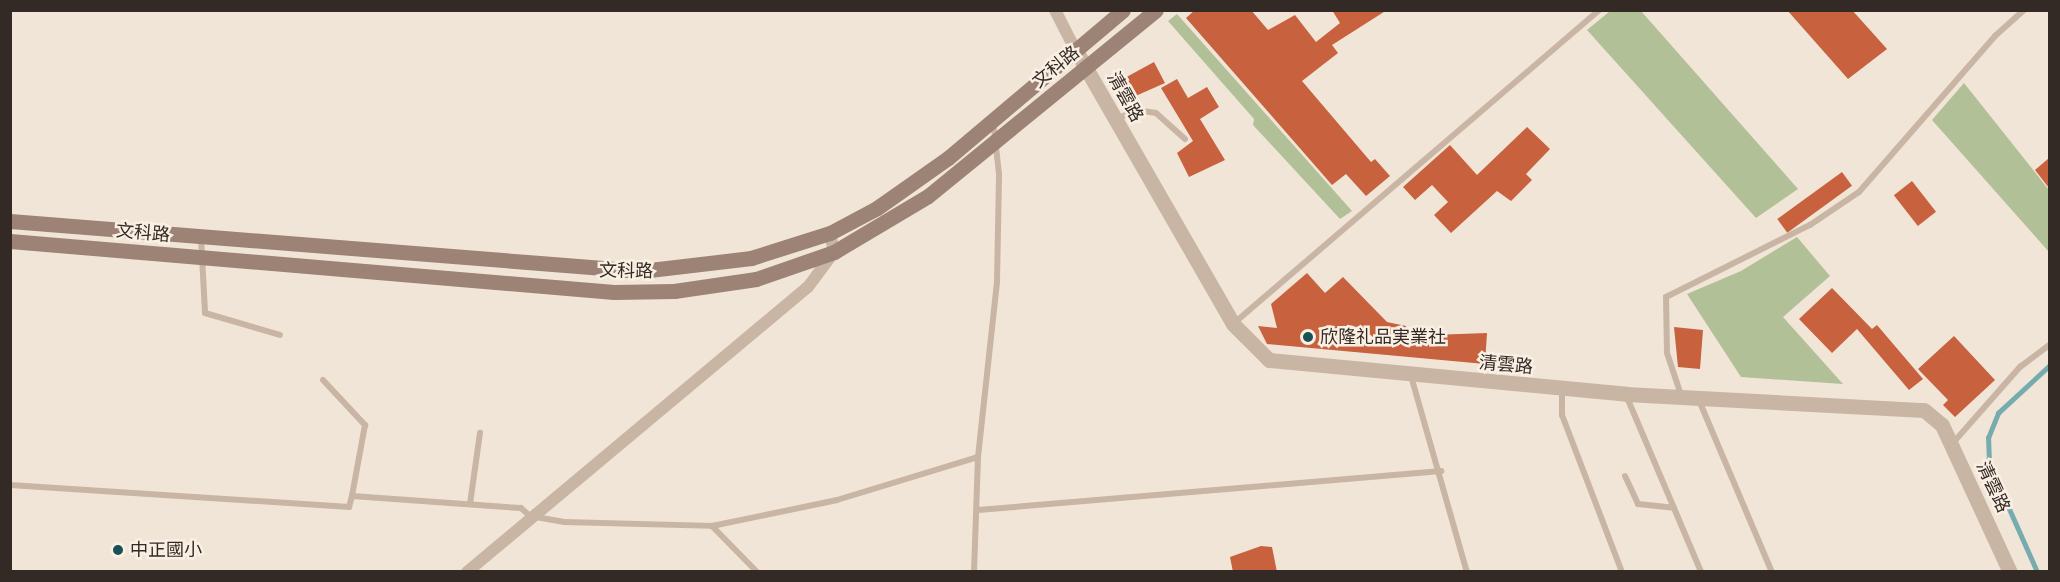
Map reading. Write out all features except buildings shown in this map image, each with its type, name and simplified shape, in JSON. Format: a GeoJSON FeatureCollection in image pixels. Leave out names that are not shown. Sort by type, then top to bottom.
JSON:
{"type":"FeatureCollection","features":[{"type":"Feature","properties":{"kind":"main road","name":"文科路"},"geometry":{"type":"LineString","coordinates":[[10,221],[404,253],[671,269],[751,258],[830,233],[877,208],[993,120],[1123,10]]}},
{"type":"Feature","properties":{"kind":"main road","name":"文科路"},"geometry":{"type":"LineString","coordinates":[[10,241],[643,293],[756,279],[834,252],[928,196],[1156,10]]}},
{"type":"Feature","properties":{"kind":"main road"},"geometry":{"type":"LineString","coordinates":[[401,274],[404,253]]}},
{"type":"Feature","properties":{"kind":"street"},"geometry":{"type":"LineString","coordinates":[[1055,10],[1076,49]]}},
{"type":"Feature","properties":{"kind":"street","name":"清雲路"},"geometry":{"type":"LineString","coordinates":[[1076,49],[1233,324],[1256,353],[1277,362],[1562,389],[1697,396],[1882,410],[1906,406],[1924,410],[1942,425],[2010,572]]}},
{"type":"Feature","properties":{"kind":"street"},"geometry":{"type":"LineString","coordinates":[[467,572],[530,516],[808,287],[834,252],[830,233]]}},
{"type":"Feature","properties":{"kind":"lane"},"geometry":{"type":"LineString","coordinates":[[1233,324],[1599,10]]}},
{"type":"Feature","properties":{"kind":"lane"},"geometry":{"type":"LineString","coordinates":[[1681,395],[1667,353],[1666,297],[1810,225],[1859,192],[1995,36],[2024,10]]}},
{"type":"Feature","properties":{"kind":"lane"},"geometry":{"type":"LineString","coordinates":[[1115,119],[1137,110],[1156,113],[1185,139]]}},
{"type":"Feature","properties":{"kind":"lane"},"geometry":{"type":"LineString","coordinates":[[974,572],[978,510],[978,458],[997,281],[996,139],[993,120]]}},
{"type":"Feature","properties":{"kind":"lane"},"geometry":{"type":"LineString","coordinates":[[201,238],[205,313],[280,335]]}},
{"type":"Feature","properties":{"kind":"lane"},"geometry":{"type":"LineString","coordinates":[[1952,444],[2020,367],[2049,344]]}},
{"type":"Feature","properties":{"kind":"lane"},"geometry":{"type":"LineString","coordinates":[[1411,376],[1441,471],[1467,572]]}},
{"type":"Feature","properties":{"kind":"lane"},"geometry":{"type":"LineString","coordinates":[[10,485],[349,507],[365,425],[323,380]]}},
{"type":"Feature","properties":{"kind":"lane"},"geometry":{"type":"LineString","coordinates":[[1562,389],[1562,415],[1622,572]]}},
{"type":"Feature","properties":{"kind":"lane"},"geometry":{"type":"LineString","coordinates":[[1626,394],[1701,572]]}},
{"type":"Feature","properties":{"kind":"lane"},"geometry":{"type":"LineString","coordinates":[[1697,396],[1772,572]]}},
{"type":"Feature","properties":{"kind":"lane"},"geometry":{"type":"LineString","coordinates":[[470,504],[480,433]]}},
{"type":"Feature","properties":{"kind":"lane"},"geometry":{"type":"LineString","coordinates":[[352,496],[521,508],[530,516],[712,526],[837,500],[978,458]]}},
{"type":"Feature","properties":{"kind":"lane"},"geometry":{"type":"LineString","coordinates":[[978,510],[1441,471]]}},
{"type":"Feature","properties":{"kind":"lane"},"geometry":{"type":"LineString","coordinates":[[1625,476],[1638,504],[1674,508]]}},
{"type":"Feature","properties":{"kind":"lane"},"geometry":{"type":"LineString","coordinates":[[712,526],[757,572]]}},
{"type":"Feature","properties":{"kind":"green space"},"geometry":{"type":"Polygon","coordinates":[[[1610,11],[1641,11],[1798,189],[1756,218],[1587,30],[1610,11]]]}},
{"type":"Feature","properties":{"kind":"green space"},"geometry":{"type":"Polygon","coordinates":[[[1177,14],[1352,211],[1340,219],[1253,125],[1254,119],[1168,21],[1177,14]]]}},
{"type":"Feature","properties":{"kind":"green space"},"geometry":{"type":"Polygon","coordinates":[[[1964,83],[2049,190],[2049,252],[1932,120],[1964,83]]]}},
{"type":"Feature","properties":{"kind":"green space"},"geometry":{"type":"Polygon","coordinates":[[[1797,237],[1830,276],[1783,317],[1843,384],[1741,377],[1687,294],[1741,271],[1797,237]]]}},
{"type":"Feature","properties":{"kind":"waterway"},"geometry":{"type":"LineString","coordinates":[[2037,572],[1989,464],[1988,438],[1998,413],[2050,365]]}},
{"type":"Feature","properties":{"kind":"place","name":"欣隆礼品実業社"},"geometry":{"type":"Point","coordinates":[1308,337]}},
{"type":"Feature","properties":{"kind":"place","name":"中正國小"},"geometry":{"type":"Point","coordinates":[118,550]}}]}
